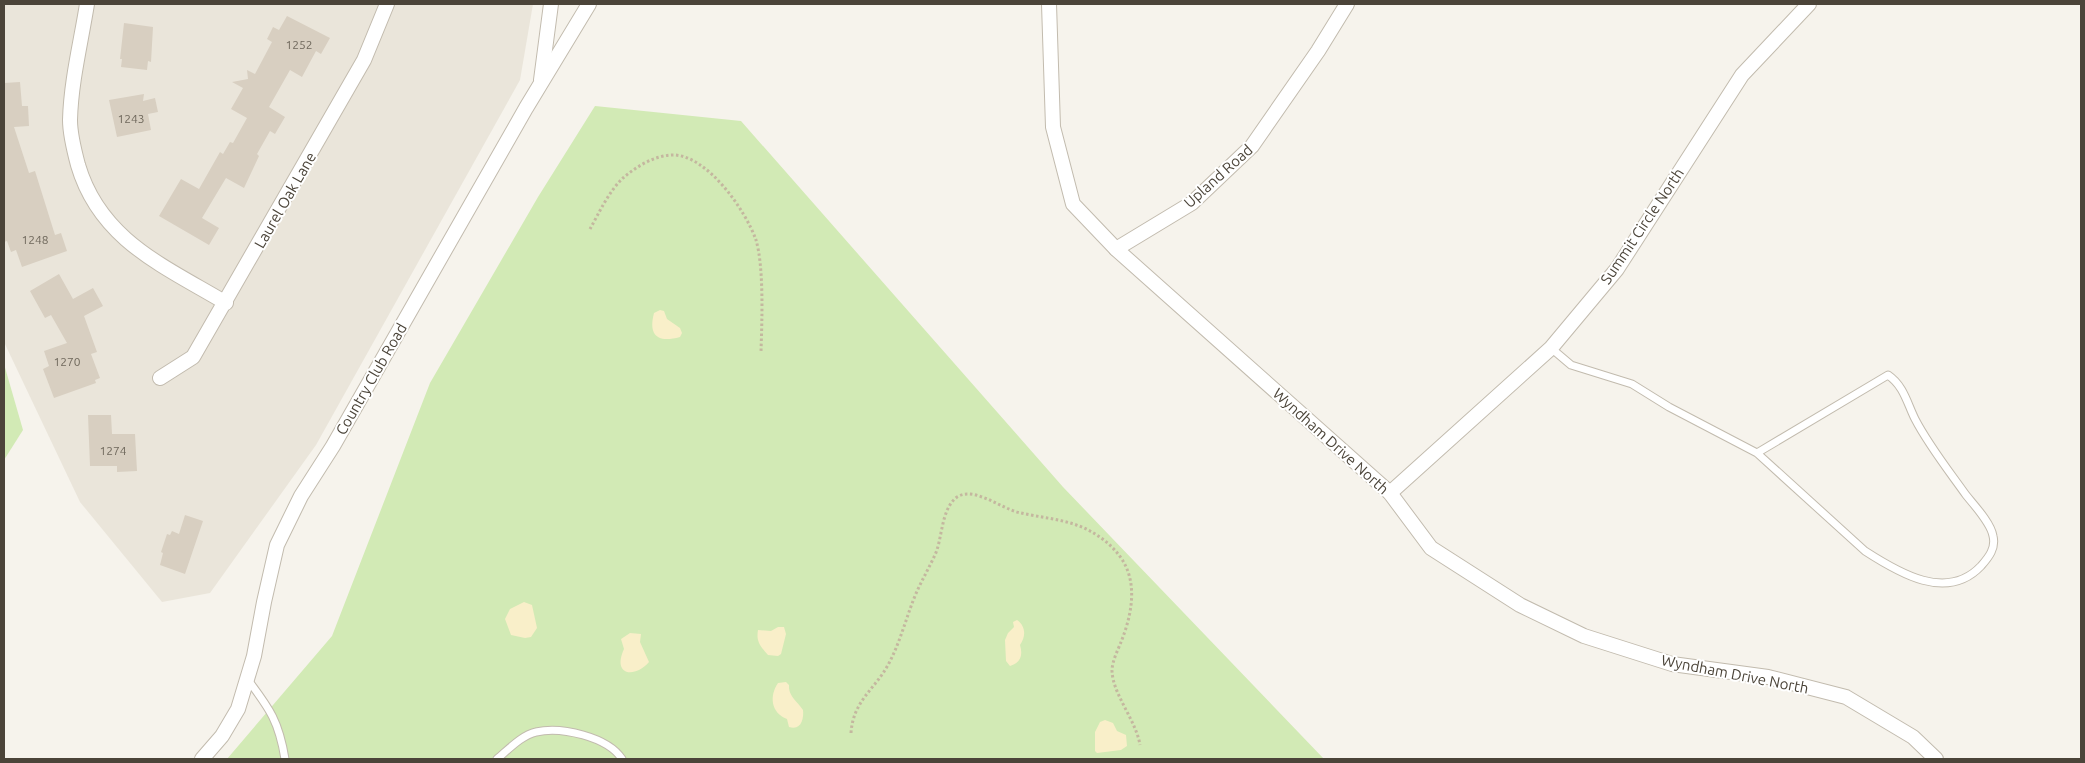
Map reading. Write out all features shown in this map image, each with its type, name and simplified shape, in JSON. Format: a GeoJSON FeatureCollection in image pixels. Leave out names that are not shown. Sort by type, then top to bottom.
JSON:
{"type":"FeatureCollection","features":[{"type":"Feature","properties":{"kind":"street"},"geometry":{"type":"LineString","coordinates":[[87,4],[70,122],[73,146],[90,196],[114,230],[134,246],[226,303]]}},
{"type":"Feature","properties":{"kind":"street","name":"Laurel Oak Lane"},"geometry":{"type":"LineString","coordinates":[[160,378],[193,357],[226,303],[364,60],[387,4]]}},
{"type":"Feature","properties":{"kind":"street","name":"Country Club Road"},"geometry":{"type":"LineString","coordinates":[[202,759],[222,736],[238,709],[254,656],[277,545],[301,496],[332,446],[540,86],[551,4]]}},
{"type":"Feature","properties":{"kind":"street"},"geometry":{"type":"LineString","coordinates":[[540,86],[589,4]]}},
{"type":"Feature","properties":{"kind":"street","name":"Wyndham Drive North"},"geometry":{"type":"LineString","coordinates":[[1049,4],[1053,127],[1073,204],[1116,249],[1390,493],[1431,548],[1520,605],[1584,636],[1672,664],[1768,677],[1846,698],[1913,737],[1936,759]]}},
{"type":"Feature","properties":{"kind":"street","name":"Upland Road"},"geometry":{"type":"LineString","coordinates":[[1116,249],[1192,203],[1252,146],[1318,51],[1347,4]]}},
{"type":"Feature","properties":{"kind":"street","name":"Summit Circle North"},"geometry":{"type":"LineString","coordinates":[[1390,493],[1551,348],[1617,269],[1742,74],[1809,4]]}},
{"type":"Feature","properties":{"kind":"lane"},"geometry":{"type":"LineString","coordinates":[[1551,348],[1571,365],[1632,384],[1669,407],[1757,453],[1865,551],[1909,576],[1929,582],[1953,583],[1972,576],[1992,551],[1993,535],[1985,520],[1927,438],[1915,419],[1906,396],[1888,375],[1757,453]]}},
{"type":"Feature","properties":{"kind":"lane"},"geometry":{"type":"LineString","coordinates":[[247,679],[269,707],[281,733],[285,759]]}},
{"type":"Feature","properties":{"kind":"lane"},"geometry":{"type":"LineString","coordinates":[[497,759],[534,732],[560,730],[592,737],[617,752],[622,759]]}},
{"type":"Feature","properties":{"kind":"path"},"geometry":{"type":"LineString","coordinates":[[590,229],[622,179],[640,166],[652,158],[675,155],[692,160],[716,179],[734,198],[756,240],[759,260],[762,351]]}},
{"type":"Feature","properties":{"kind":"path"},"geometry":{"type":"LineString","coordinates":[[851,733],[852,722],[867,692],[888,665],[926,571],[935,556],[947,512],[954,500],[960,496],[970,494],[985,497],[1002,507],[1017,512],[1065,522],[1089,530],[1109,543],[1124,563],[1132,597],[1131,617],[1112,669],[1114,681],[1138,734],[1140,745]]}},
{"type":"Feature","properties":{"kind":"shaded area"},"geometry":{"type":"Polygon","coordinates":[[[4,4],[533,4],[520,80],[316,445],[210,593],[162,602],[80,502],[4,342],[4,4]]]}},
{"type":"Feature","properties":{"kind":"green space"},"geometry":{"type":"Polygon","coordinates":[[[595,106],[741,121],[1063,487],[1324,759],[227,759],[332,636],[430,383],[538,197],[595,106]]]}},
{"type":"Feature","properties":{"kind":"green space"},"geometry":{"type":"Polygon","coordinates":[[[4,364],[23,430],[4,460],[4,364]]]}},
{"type":"Feature","properties":{"kind":"sand"},"geometry":{"type":"Polygon","coordinates":[[[660,310],[664,311],[667,319],[680,328],[682,333],[680,337],[666,339],[656,336],[652,327],[652,321],[654,313],[660,310]]]}},
{"type":"Feature","properties":{"kind":"sand"},"geometry":{"type":"Polygon","coordinates":[[[524,602],[532,605],[537,628],[531,637],[525,638],[511,635],[505,619],[510,609],[524,602]]]}},
{"type":"Feature","properties":{"kind":"sand"},"geometry":{"type":"Polygon","coordinates":[[[1017,620],[1022,625],[1024,632],[1020,645],[1021,655],[1017,663],[1010,666],[1006,661],[1005,640],[1008,633],[1014,627],[1013,622],[1017,620]]]}},
{"type":"Feature","properties":{"kind":"sand"},"geometry":{"type":"Polygon","coordinates":[[[778,627],[784,627],[786,634],[781,654],[778,656],[768,655],[759,643],[758,630],[771,631],[778,627]]]}},
{"type":"Feature","properties":{"kind":"sand"},"geometry":{"type":"Polygon","coordinates":[[[630,633],[641,634],[640,642],[649,662],[637,671],[626,672],[621,664],[624,649],[621,639],[630,633]]]}},
{"type":"Feature","properties":{"kind":"sand"},"geometry":{"type":"Polygon","coordinates":[[[786,682],[789,685],[791,695],[803,710],[801,723],[793,728],[789,727],[787,719],[778,713],[773,704],[775,688],[778,683],[786,682]]]}},
{"type":"Feature","properties":{"kind":"sand"},"geometry":{"type":"Polygon","coordinates":[[[1105,720],[1113,723],[1117,731],[1126,735],[1127,746],[1121,750],[1097,753],[1095,751],[1095,732],[1100,722],[1105,720]]]}},
{"type":"Feature","properties":{"kind":"building"},"geometry":{"type":"Polygon","coordinates":[[[287,16],[330,38],[321,54],[316,51],[302,77],[290,70],[269,107],[285,117],[275,134],[270,131],[257,154],[259,156],[244,188],[226,178],[202,218],[219,228],[209,245],[159,216],[181,179],[199,189],[220,152],[223,154],[230,142],[233,143],[247,118],[231,109],[243,88],[232,82],[248,79],[247,70],[255,74],[272,42],[267,39],[273,27],[279,30],[287,16]]]}},
{"type":"Feature","properties":{"kind":"building"},"geometry":{"type":"Polygon","coordinates":[[[124,23],[153,27],[151,62],[148,61],[147,70],[121,67],[122,59],[120,59],[124,23]]]}},
{"type":"Feature","properties":{"kind":"building"},"geometry":{"type":"Polygon","coordinates":[[[20,82],[22,106],[28,106],[29,126],[14,127],[29,173],[35,171],[55,235],[61,233],[67,251],[22,267],[16,250],[11,252],[7,241],[4,242],[4,83],[20,82]]]}},
{"type":"Feature","properties":{"kind":"building"},"geometry":{"type":"Polygon","coordinates":[[[144,94],[143,101],[155,98],[158,112],[148,114],[151,130],[117,137],[109,100],[144,94]]]}},
{"type":"Feature","properties":{"kind":"building"},"geometry":{"type":"Polygon","coordinates":[[[59,274],[73,299],[93,288],[103,306],[84,316],[97,352],[91,354],[100,378],[95,380],[96,383],[54,398],[43,369],[49,366],[44,351],[67,343],[51,315],[45,318],[30,291],[59,274]]]}},
{"type":"Feature","properties":{"kind":"building"},"geometry":{"type":"Polygon","coordinates":[[[88,415],[111,415],[112,434],[135,434],[137,471],[117,472],[117,466],[90,466],[88,415]]]}},
{"type":"Feature","properties":{"kind":"building"},"geometry":{"type":"Polygon","coordinates":[[[185,515],[203,521],[185,574],[160,565],[163,553],[161,552],[167,534],[170,535],[172,531],[179,534],[185,515]]]}}]}
